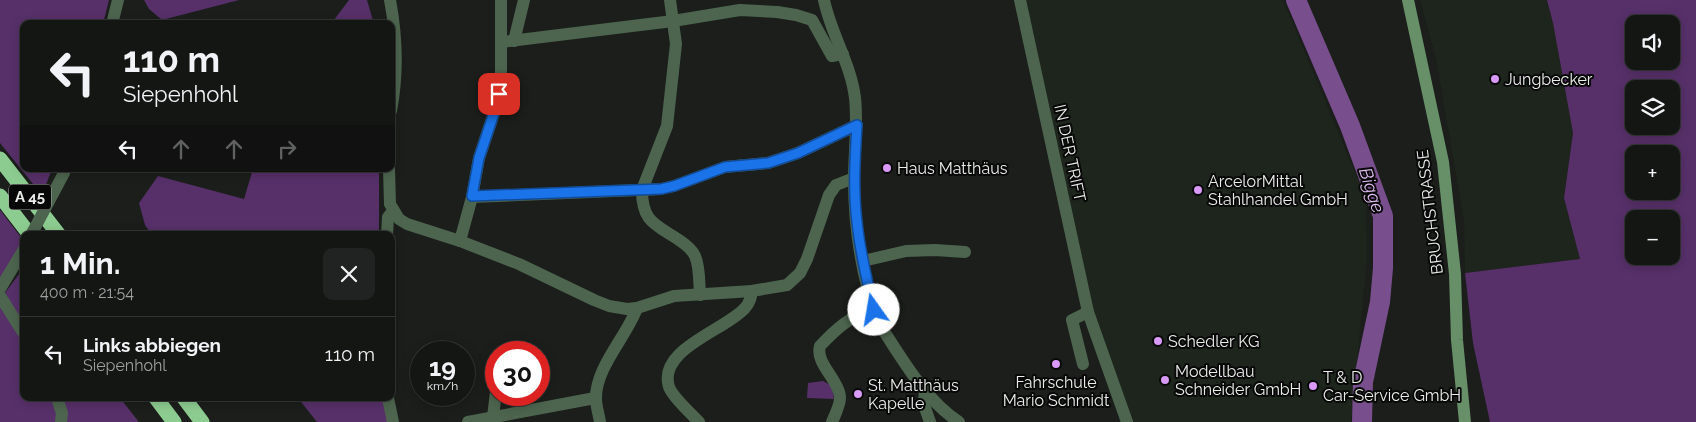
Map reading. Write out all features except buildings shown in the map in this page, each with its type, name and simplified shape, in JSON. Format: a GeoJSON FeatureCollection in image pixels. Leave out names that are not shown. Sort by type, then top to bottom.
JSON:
{"type":"FeatureCollection","features":[{"type":"Feature","properties":{"kind":"highway","name":"A 45"},"geometry":{"type":"LineString","coordinates":[[0,159],[56,231]]}},
{"type":"Feature","properties":{"kind":"highway","name":"A 45"},"geometry":{"type":"LineString","coordinates":[[0,196],[28,231]]}},
{"type":"Feature","properties":{"kind":"highway"},"geometry":{"type":"LineString","coordinates":[[158,401],[174,422]]}},
{"type":"Feature","properties":{"kind":"highway"},"geometry":{"type":"LineString","coordinates":[[186,401],[202,422]]}},
{"type":"Feature","properties":{"kind":"main road","name":"BRUCHSTRASSE"},"geometry":{"type":"LineString","coordinates":[[1408,0],[1443,162],[1455,274],[1457,340],[1465,422]]}},
{"type":"Feature","properties":{"kind":"street"},"geometry":{"type":"LineString","coordinates":[[113,20],[118,0]]}},
{"type":"Feature","properties":{"kind":"street"},"geometry":{"type":"LineString","coordinates":[[390,0],[393,20]]}},
{"type":"Feature","properties":{"kind":"street"},"geometry":{"type":"LineString","coordinates":[[501,0],[508,42]]}},
{"type":"Feature","properties":{"kind":"street"},"geometry":{"type":"LineString","coordinates":[[460,241],[472,196],[479,158],[496,107],[508,42],[524,0]]}},
{"type":"Feature","properties":{"kind":"street"},"geometry":{"type":"LineString","coordinates":[[670,0],[676,44],[667,126],[642,190],[642,201],[647,217],[686,244],[696,258],[700,295]]}},
{"type":"Feature","properties":{"kind":"street"},"geometry":{"type":"LineString","coordinates":[[824,0],[843,54],[855,97],[857,125],[854,178],[856,222],[862,261],[874,310],[878,322],[925,390],[939,406],[959,422]]}},
{"type":"Feature","properties":{"kind":"street","name":"IN DER TRIFT"},"geometry":{"type":"LineString","coordinates":[[1020,0],[1088,312],[1127,422]]}},
{"type":"Feature","properties":{"kind":"street"},"geometry":{"type":"LineString","coordinates":[[508,42],[776,6],[812,20],[832,56],[843,54]]}},
{"type":"Feature","properties":{"kind":"street"},"geometry":{"type":"LineString","coordinates":[[395,52],[395,83]]}},
{"type":"Feature","properties":{"kind":"street"},"geometry":{"type":"LineString","coordinates":[[472,196],[642,190],[674,186],[725,167],[768,163],[798,153],[857,125]]}},
{"type":"Feature","properties":{"kind":"street"},"geometry":{"type":"LineString","coordinates":[[33,231],[63,172]]}},
{"type":"Feature","properties":{"kind":"street"},"geometry":{"type":"LineString","coordinates":[[390,172],[389,194],[393,211],[408,224],[460,241],[519,264],[601,303],[627,309],[637,308],[674,296],[752,290],[787,285],[800,274],[815,239],[828,195],[836,185],[854,178]]}},
{"type":"Feature","properties":{"kind":"street"},"geometry":{"type":"LineString","coordinates":[[387,231],[388,217],[393,211]]}},
{"type":"Feature","properties":{"kind":"street"},"geometry":{"type":"LineString","coordinates":[[862,261],[906,251],[965,252]]}},
{"type":"Feature","properties":{"kind":"street"},"geometry":{"type":"LineString","coordinates":[[0,289],[20,257]]}},
{"type":"Feature","properties":{"kind":"street"},"geometry":{"type":"LineString","coordinates":[[700,422],[673,394],[669,387],[668,371],[671,363],[697,341],[738,315],[749,303],[752,290]]}},
{"type":"Feature","properties":{"kind":"street"},"geometry":{"type":"LineString","coordinates":[[0,296],[20,328]]}},
{"type":"Feature","properties":{"kind":"street"},"geometry":{"type":"LineString","coordinates":[[600,422],[596,398],[600,379],[607,362],[634,317],[637,308]]}},
{"type":"Feature","properties":{"kind":"street"},"geometry":{"type":"LineString","coordinates":[[832,422],[840,398],[837,383],[821,359],[818,351],[820,346],[845,321],[861,313],[874,310]]}},
{"type":"Feature","properties":{"kind":"street"},"geometry":{"type":"LineString","coordinates":[[1082,364],[1072,320],[1088,312]]}},
{"type":"Feature","properties":{"kind":"street"},"geometry":{"type":"LineString","coordinates":[[925,390],[924,405],[930,422]]}},
{"type":"Feature","properties":{"kind":"street"},"geometry":{"type":"LineString","coordinates":[[468,422],[596,398]]}},
{"type":"Feature","properties":{"kind":"street"},"geometry":{"type":"LineString","coordinates":[[59,401],[62,422]]}},
{"type":"Feature","properties":{"kind":"street"},"geometry":{"type":"LineString","coordinates":[[389,401],[393,422]]}},
{"type":"Feature","properties":{"kind":"street"},"geometry":{"type":"LineString","coordinates":[[493,417],[494,406]]}},
{"type":"Feature","properties":{"kind":"shaded area"},"geometry":{"type":"Polygon","coordinates":[[[0,0],[109,0],[104,20],[20,20],[20,168],[0,143],[0,0]]]}},
{"type":"Feature","properties":{"kind":"shaded area"},"geometry":{"type":"Polygon","coordinates":[[[144,0],[239,0],[162,20],[149,9],[144,0]]]}},
{"type":"Feature","properties":{"kind":"shaded area"},"geometry":{"type":"Polygon","coordinates":[[[349,0],[367,0],[373,20],[334,20],[349,0]]]}},
{"type":"Feature","properties":{"kind":"shaded area"},"geometry":{"type":"Polygon","coordinates":[[[1020,0],[1283,0],[1366,199],[1367,259],[1351,422],[1127,422],[1088,312],[1020,0]]]}},
{"type":"Feature","properties":{"kind":"shaded area"},"geometry":{"type":"Polygon","coordinates":[[[1420,0],[1547,0],[1573,133],[1564,198],[1580,259],[1465,273],[1464,220],[1436,59],[1420,0]]]}},
{"type":"Feature","properties":{"kind":"shaded area"},"geometry":{"type":"Polygon","coordinates":[[[1547,0],[1696,0],[1696,422],[1490,422],[1473,343],[1465,273],[1580,259],[1564,198],[1573,133],[1547,0]]]}},
{"type":"Feature","properties":{"kind":"shaded area"},"geometry":{"type":"Polygon","coordinates":[[[23,172],[51,172],[42,195],[23,172]]]}},
{"type":"Feature","properties":{"kind":"shaded area"},"geometry":{"type":"Polygon","coordinates":[[[252,172],[379,172],[379,231],[149,231],[145,225],[139,203],[158,176],[244,199],[252,172]]]}},
{"type":"Feature","properties":{"kind":"shaded area"},"geometry":{"type":"Polygon","coordinates":[[[0,210],[20,236],[20,245],[0,279],[0,210]]]}},
{"type":"Feature","properties":{"kind":"shaded area"},"geometry":{"type":"Polygon","coordinates":[[[20,273],[20,321],[5,293],[20,273]]]}},
{"type":"Feature","properties":{"kind":"shaded area"},"geometry":{"type":"Polygon","coordinates":[[[0,302],[20,334],[20,401],[55,401],[58,422],[0,422],[0,302]]]}},
{"type":"Feature","properties":{"kind":"shaded area"},"geometry":{"type":"Polygon","coordinates":[[[823,381],[832,386],[834,399],[807,398],[808,383],[823,381]]]}},
{"type":"Feature","properties":{"kind":"shaded area"},"geometry":{"type":"Polygon","coordinates":[[[60,401],[122,401],[139,422],[64,422],[60,401]]]}},
{"type":"Feature","properties":{"kind":"shaded area"},"geometry":{"type":"Polygon","coordinates":[[[300,401],[387,401],[388,422],[317,422],[300,401]]]}},
{"type":"Feature","properties":{"kind":"waterway","name":"Bigge"},"geometry":{"type":"LineString","coordinates":[[1296,0],[1350,126],[1383,216],[1383,268],[1380,302],[1363,382],[1362,422]]}},
{"type":"Feature","properties":{"kind":"place","name":"Jungbecker"},"geometry":{"type":"Point","coordinates":[1495,79]}},
{"type":"Feature","properties":{"kind":"place","name":"Haus Matthäus"},"geometry":{"type":"Point","coordinates":[887,168]}},
{"type":"Feature","properties":{"kind":"place","name":"ArcelorMittal Stahlhandel GmbH"},"geometry":{"type":"Point","coordinates":[1198,190]}},
{"type":"Feature","properties":{"kind":"place","name":"Schedler KG"},"geometry":{"type":"Point","coordinates":[1158,341]}},
{"type":"Feature","properties":{"kind":"place","name":"Fahrschule Mario Schmidt"},"geometry":{"type":"Point","coordinates":[1056,364]}},
{"type":"Feature","properties":{"kind":"place","name":"Modellbau Schneider GmbH"},"geometry":{"type":"Point","coordinates":[1165,380]}},
{"type":"Feature","properties":{"kind":"place","name":"T & D Car-Service GmbH"},"geometry":{"type":"Point","coordinates":[1313,386]}},
{"type":"Feature","properties":{"kind":"place","name":"St. Matthäus Kapelle"},"geometry":{"type":"Point","coordinates":[858,394]}},
{"type":"Feature","properties":{"kind":"route"},"geometry":{"type":"LineString","coordinates":[[499,94],[479,158],[472,196],[661,189],[725,167],[768,163],[798,153],[857,125],[854,178],[856,222],[862,261],[874,310]]}}]}
